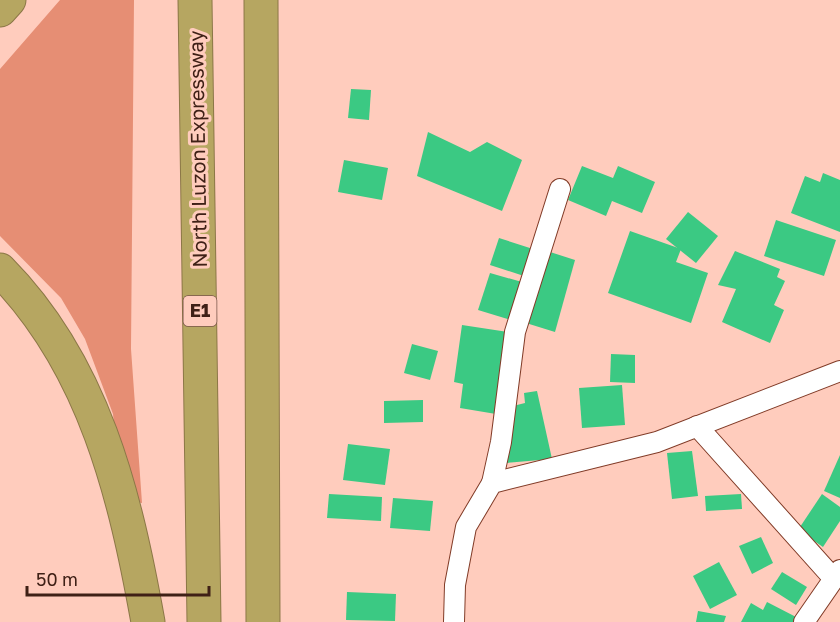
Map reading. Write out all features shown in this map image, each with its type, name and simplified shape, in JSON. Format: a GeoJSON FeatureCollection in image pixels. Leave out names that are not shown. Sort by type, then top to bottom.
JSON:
{"type":"FeatureCollection","features":[{"type":"Feature","properties":{"kind":"highway"},"geometry":{"type":"LineString","coordinates":[[0,10],[9,0]]}},
{"type":"Feature","properties":{"kind":"highway","name":"North Luzon Expressway"},"geometry":{"type":"LineString","coordinates":[[195,0],[204,622]]}},
{"type":"Feature","properties":{"kind":"highway"},"geometry":{"type":"LineString","coordinates":[[261,0],[263,622]]}},
{"type":"Feature","properties":{"kind":"highway"},"geometry":{"type":"LineString","coordinates":[[0,270],[38,313],[74,371],[103,437],[122,499],[148,622]]}},
{"type":"Feature","properties":{"kind":"street"},"geometry":{"type":"LineString","coordinates":[[454,622],[455,585],[466,527],[492,483],[501,442],[515,332],[560,189]]}},
{"type":"Feature","properties":{"kind":"street"},"geometry":{"type":"LineString","coordinates":[[492,483],[657,442],[840,371]]}},
{"type":"Feature","properties":{"kind":"street"},"geometry":{"type":"LineString","coordinates":[[697,426],[837,574],[804,622]]}},
{"type":"Feature","properties":{"kind":"shaded area"},"geometry":{"type":"Polygon","coordinates":[[[60,0],[134,0],[131,349],[142,503],[122,499],[113,414],[85,339],[61,298],[0,236],[0,69],[60,0]]]}},
{"type":"Feature","properties":{"kind":"building"},"geometry":{"type":"Polygon","coordinates":[[[351,89],[371,90],[369,120],[348,118],[351,89]]]}},
{"type":"Feature","properties":{"kind":"building"},"geometry":{"type":"Polygon","coordinates":[[[428,132],[470,152],[487,142],[522,160],[502,211],[417,176],[428,132]]]}},
{"type":"Feature","properties":{"kind":"building"},"geometry":{"type":"Polygon","coordinates":[[[344,160],[388,168],[382,200],[338,192],[344,160]]]}},
{"type":"Feature","properties":{"kind":"building"},"geometry":{"type":"Polygon","coordinates":[[[582,166],[613,178],[618,166],[655,182],[642,213],[612,201],[606,216],[568,200],[582,166]]]}},
{"type":"Feature","properties":{"kind":"building"},"geometry":{"type":"Polygon","coordinates":[[[823,173],[840,180],[840,232],[791,213],[805,176],[820,182],[823,173]]]}},
{"type":"Feature","properties":{"kind":"building"},"geometry":{"type":"Polygon","coordinates":[[[688,212],[718,236],[696,263],[666,239],[688,212]]]}},
{"type":"Feature","properties":{"kind":"building"},"geometry":{"type":"Polygon","coordinates":[[[776,220],[836,240],[824,276],[764,256],[776,220]]]}},
{"type":"Feature","properties":{"kind":"building"},"geometry":{"type":"Polygon","coordinates":[[[630,231],[681,249],[676,262],[708,273],[691,323],[608,293],[630,231]]]}},
{"type":"Feature","properties":{"kind":"building"},"geometry":{"type":"Polygon","coordinates":[[[499,238],[533,249],[524,276],[490,265],[499,238]]]}},
{"type":"Feature","properties":{"kind":"building"},"geometry":{"type":"Polygon","coordinates":[[[547,251],[575,260],[555,332],[526,323],[547,251]]]}},
{"type":"Feature","properties":{"kind":"building"},"geometry":{"type":"Polygon","coordinates":[[[735,251],[780,269],[777,277],[785,281],[774,305],[784,310],[770,343],[722,322],[736,289],[718,285],[735,251]]]}},
{"type":"Feature","properties":{"kind":"building"},"geometry":{"type":"Polygon","coordinates":[[[490,273],[522,282],[511,320],[478,310],[490,273]]]}},
{"type":"Feature","properties":{"kind":"building"},"geometry":{"type":"Polygon","coordinates":[[[462,325],[508,332],[496,414],[460,408],[463,384],[454,382],[462,325]]]}},
{"type":"Feature","properties":{"kind":"building"},"geometry":{"type":"Polygon","coordinates":[[[412,344],[438,351],[430,380],[404,373],[412,344]]]}},
{"type":"Feature","properties":{"kind":"building"},"geometry":{"type":"Polygon","coordinates":[[[611,354],[635,355],[635,383],[610,382],[611,354]]]}},
{"type":"Feature","properties":{"kind":"building"},"geometry":{"type":"Polygon","coordinates":[[[622,385],[625,425],[582,428],[579,388],[622,385]]]}},
{"type":"Feature","properties":{"kind":"building"},"geometry":{"type":"Polygon","coordinates":[[[537,391],[552,459],[506,463],[509,407],[525,403],[524,393],[537,391]]]}},
{"type":"Feature","properties":{"kind":"building"},"geometry":{"type":"Polygon","coordinates":[[[423,400],[423,422],[384,423],[384,401],[423,400]]]}},
{"type":"Feature","properties":{"kind":"building"},"geometry":{"type":"Polygon","coordinates":[[[348,444],[390,449],[385,485],[343,480],[348,444]]]}},
{"type":"Feature","properties":{"kind":"building"},"geometry":{"type":"Polygon","coordinates":[[[692,451],[698,496],[672,499],[667,453],[692,451]]]}},
{"type":"Feature","properties":{"kind":"building"},"geometry":{"type":"Polygon","coordinates":[[[840,455],[840,498],[824,491],[840,455]]]}},
{"type":"Feature","properties":{"kind":"building"},"geometry":{"type":"Polygon","coordinates":[[[329,494],[382,497],[381,521],[327,518],[329,494]]]}},
{"type":"Feature","properties":{"kind":"building"},"geometry":{"type":"Polygon","coordinates":[[[741,494],[742,509],[706,511],[705,496],[741,494]]]}},
{"type":"Feature","properties":{"kind":"building"},"geometry":{"type":"Polygon","coordinates":[[[822,494],[840,507],[840,521],[823,547],[798,530],[822,494]]]}},
{"type":"Feature","properties":{"kind":"building"},"geometry":{"type":"Polygon","coordinates":[[[393,498],[433,501],[430,531],[390,528],[393,498]]]}},
{"type":"Feature","properties":{"kind":"building"},"geometry":{"type":"Polygon","coordinates":[[[761,537],[773,563],[752,574],[739,546],[761,537]]]}},
{"type":"Feature","properties":{"kind":"building"},"geometry":{"type":"Polygon","coordinates":[[[719,562],[737,595],[710,609],[693,576],[719,562]]]}},
{"type":"Feature","properties":{"kind":"building"},"geometry":{"type":"Polygon","coordinates":[[[782,572],[807,587],[796,605],[771,589],[782,572]]]}},
{"type":"Feature","properties":{"kind":"building"},"geometry":{"type":"Polygon","coordinates":[[[347,592],[396,594],[395,621],[346,620],[347,592]]]}},
{"type":"Feature","properties":{"kind":"building"},"geometry":{"type":"Polygon","coordinates":[[[767,602],[798,618],[796,622],[741,622],[751,603],[763,610],[767,602]]]}},
{"type":"Feature","properties":{"kind":"building"},"geometry":{"type":"Polygon","coordinates":[[[698,611],[726,616],[724,622],[696,622],[698,611]]]}}]}
